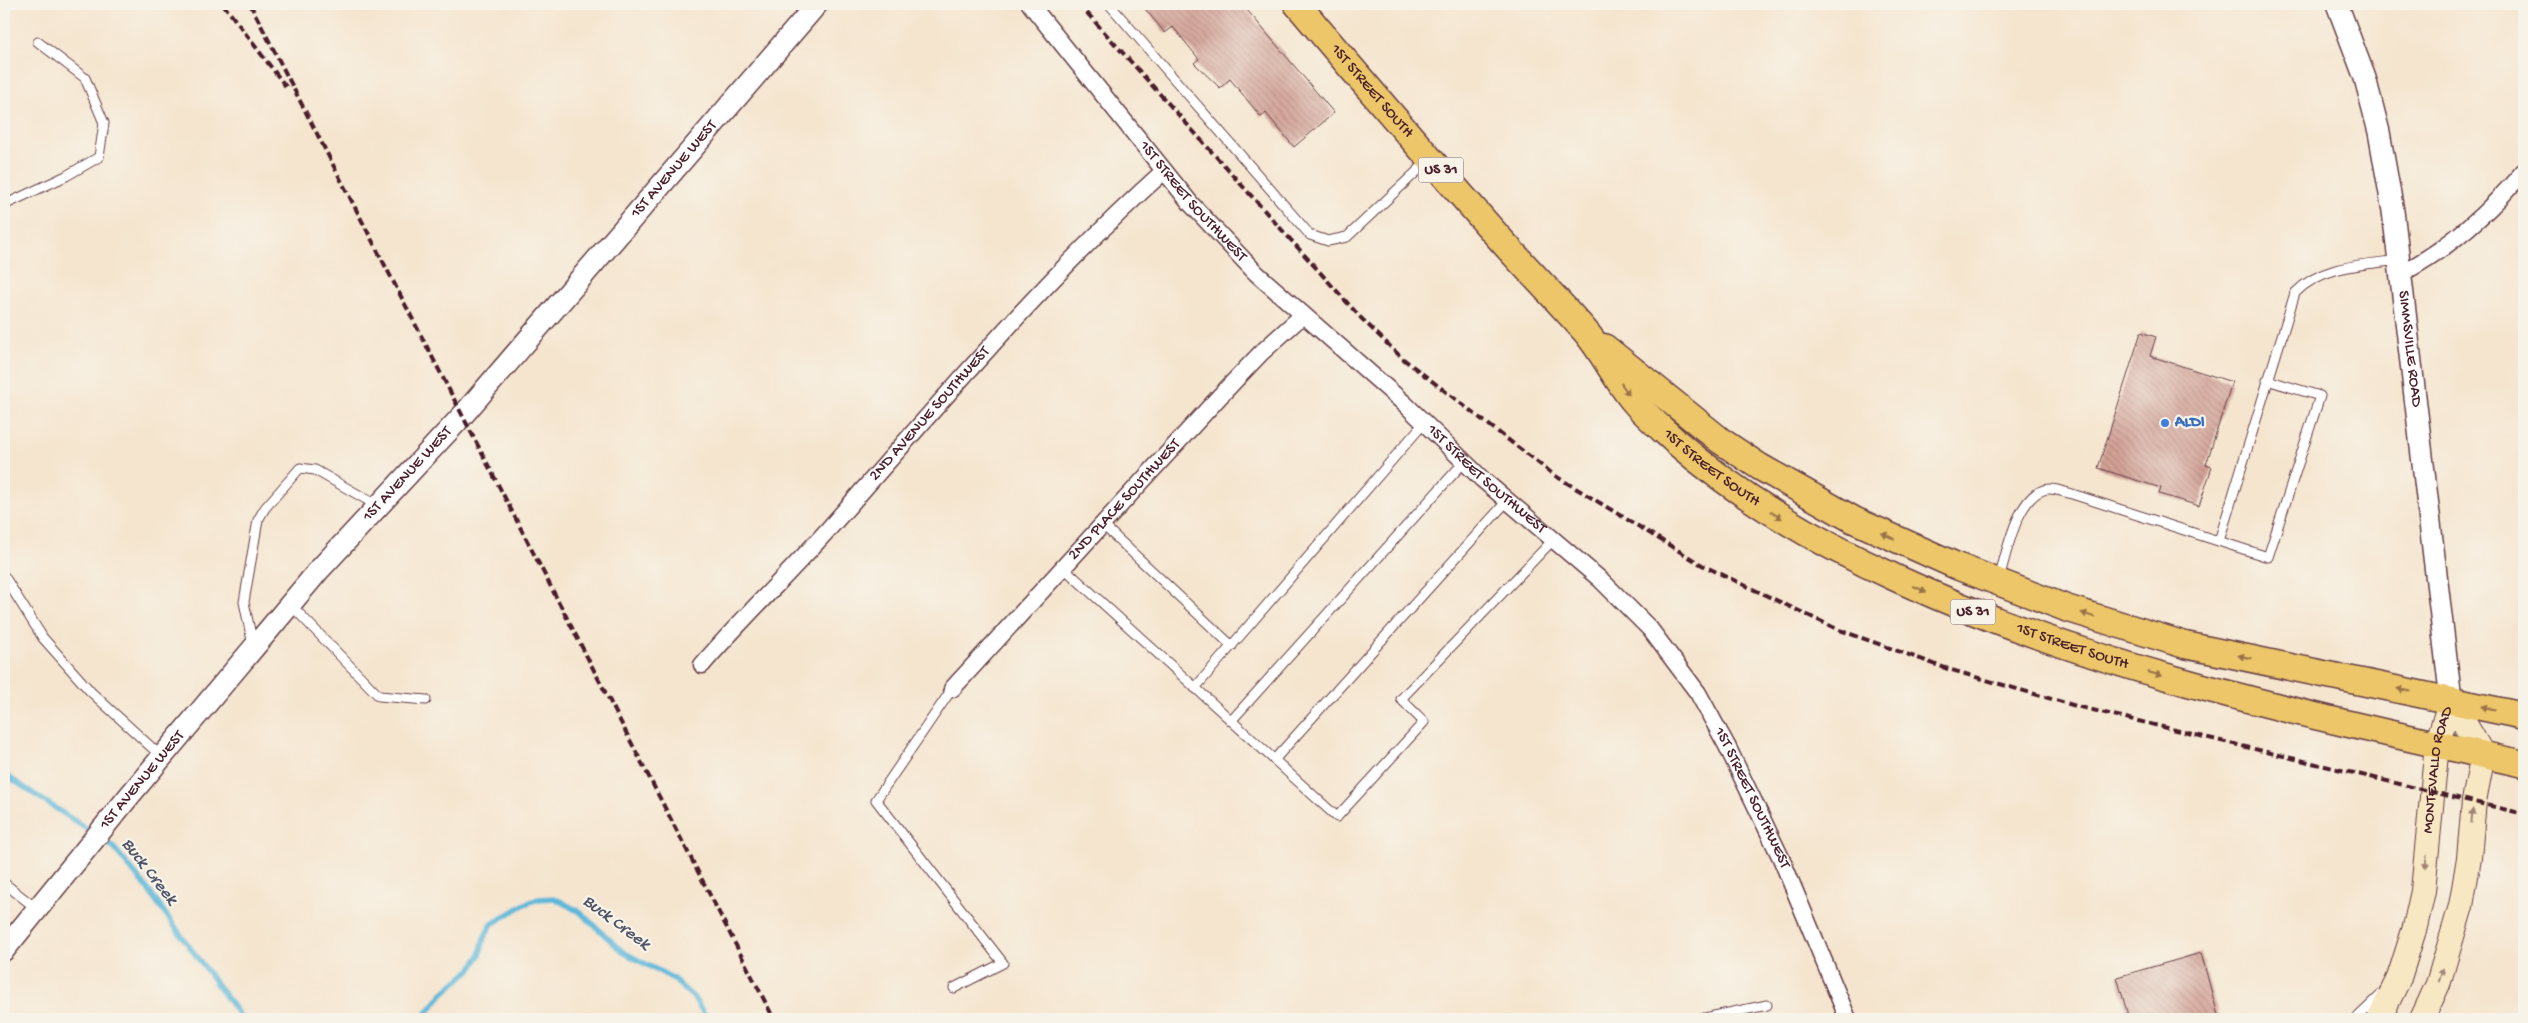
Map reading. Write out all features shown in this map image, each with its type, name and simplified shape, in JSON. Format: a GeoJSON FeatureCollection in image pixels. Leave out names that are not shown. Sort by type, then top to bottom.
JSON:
{"type":"FeatureCollection","features":[{"type":"Feature","properties":{"kind":"main road","name":"1ST STREET SOUTH"},"geometry":{"type":"LineString","coordinates":[[1297,4],[1588,334],[1633,400],[1676,441],[1708,467],[1779,517],[1829,545],[1973,612],[2125,666],[2253,700],[2524,764]]}},
{"type":"Feature","properties":{"kind":"main road","name":"1ST STREET SOUTH"},"geometry":{"type":"LineString","coordinates":[[1588,334],[1632,367],[1672,402],[1729,446],[1760,467],[1854,520],[1919,550],[1998,582],[2120,626],[2186,645],[2524,716]]}},
{"type":"Feature","properties":{"kind":"main road"},"geometry":{"type":"LineString","coordinates":[[1708,467],[1729,446]]}},
{"type":"Feature","properties":{"kind":"main road","name":"MONTEVALLO ROAD"},"geometry":{"type":"LineString","coordinates":[[2379,1019],[2399,978],[2415,927],[2423,891],[2437,744],[2452,700]]}},
{"type":"Feature","properties":{"kind":"main road","name":"MONTEVALLO ROAD"},"geometry":{"type":"LineString","coordinates":[[2452,700],[2483,755]]}},
{"type":"Feature","properties":{"kind":"main road"},"geometry":{"type":"LineString","coordinates":[[2422,1019],[2438,984],[2461,906],[2469,858],[2474,801],[2483,755]]}},
{"type":"Feature","properties":{"kind":"street","name":"1ST AVENUE WEST"},"geometry":{"type":"LineString","coordinates":[[4,950],[130,795],[291,604],[378,506],[463,415],[816,4]]}},
{"type":"Feature","properties":{"kind":"street","name":"1ST STREET SOUTHWEST"},"geometry":{"type":"LineString","coordinates":[[1030,4],[1164,171],[1236,252],[1303,315],[1424,423],[1464,462],[1631,608],[1650,629],[1698,693],[1727,746],[1781,858],[1848,1019]]}},
{"type":"Feature","properties":{"kind":"street","name":"SIMMSVILLE ROAD"},"geometry":{"type":"LineString","coordinates":[[2336,4],[2365,78],[2379,132],[2401,267],[2452,700]]}},
{"type":"Feature","properties":{"kind":"street","name":"2ND AVENUE SOUTHWEST"},"geometry":{"type":"LineString","coordinates":[[702,665],[741,620],[777,585],[833,524],[1034,298],[1114,216],[1164,171]]}},
{"type":"Feature","properties":{"kind":"street"},"geometry":{"type":"LineString","coordinates":[[2401,267],[2434,255],[2491,209],[2524,171]]}},
{"type":"Feature","properties":{"kind":"street","name":"2ND PLACE SOUTHWEST"},"geometry":{"type":"LineString","coordinates":[[952,689],[1261,353],[1303,315]]}},
{"type":"Feature","properties":{"kind":"lane"},"geometry":{"type":"LineString","coordinates":[[1108,4],[1310,234],[1328,241],[1347,237],[1431,158]]}},
{"type":"Feature","properties":{"kind":"lane"},"geometry":{"type":"LineString","coordinates":[[4,205],[66,176],[99,157],[104,123],[85,78],[38,42]]}},
{"type":"Feature","properties":{"kind":"lane"},"geometry":{"type":"LineString","coordinates":[[2219,541],[2289,307],[2295,294],[2302,286],[2321,274],[2337,269],[2401,267]]}},
{"type":"Feature","properties":{"kind":"lane"},"geometry":{"type":"LineString","coordinates":[[1998,582],[2024,504],[2036,493],[2049,489],[2069,493],[2268,557],[2320,396],[2267,380]]}},
{"type":"Feature","properties":{"kind":"lane"},"geometry":{"type":"LineString","coordinates":[[1195,688],[1424,423]]}},
{"type":"Feature","properties":{"kind":"lane"},"geometry":{"type":"LineString","coordinates":[[1231,721],[1464,462]]}},
{"type":"Feature","properties":{"kind":"lane"},"geometry":{"type":"LineString","coordinates":[[254,648],[244,602],[253,540],[258,520],[289,479],[300,468],[315,470],[378,506]]}},
{"type":"Feature","properties":{"kind":"lane"},"geometry":{"type":"LineString","coordinates":[[1274,760],[1508,501]]}},
{"type":"Feature","properties":{"kind":"lane"},"geometry":{"type":"LineString","coordinates":[[1103,525],[1232,646]]}},
{"type":"Feature","properties":{"kind":"lane"},"geometry":{"type":"LineString","coordinates":[[1064,568],[1337,817],[1424,722],[1401,699],[1553,540]]}},
{"type":"Feature","properties":{"kind":"lane"},"geometry":{"type":"LineString","coordinates":[[4,576],[43,638],[91,692],[162,757]]}},
{"type":"Feature","properties":{"kind":"lane"},"geometry":{"type":"LineString","coordinates":[[291,604],[379,696],[426,700]]}},
{"type":"Feature","properties":{"kind":"lane"},"geometry":{"type":"LineString","coordinates":[[952,689],[876,800],[1003,963],[954,988]]}},
{"type":"Feature","properties":{"kind":"lane"},"geometry":{"type":"LineString","coordinates":[[4,883],[37,909]]}},
{"type":"Feature","properties":{"kind":"lane"},"geometry":{"type":"LineString","coordinates":[[2356,1019],[2399,978]]}},
{"type":"Feature","properties":{"kind":"lane"},"geometry":{"type":"LineString","coordinates":[[1700,1019],[1767,1005]]}},
{"type":"Feature","properties":{"kind":"building"},"geometry":{"type":"Polygon","coordinates":[[[1141,4],[1242,4],[1334,113],[1294,147],[1266,113],[1261,117],[1230,79],[1220,88],[1194,63],[1199,59],[1173,27],[1165,33],[1141,4]]]}},
{"type":"Feature","properties":{"kind":"building","name":"ALDI"},"geometry":{"type":"Polygon","coordinates":[[[2141,332],[2156,337],[2150,356],[2232,382],[2206,465],[2212,467],[2199,506],[2159,494],[2161,488],[2098,468],[2141,332]]]}},
{"type":"Feature","properties":{"kind":"building"},"geometry":{"type":"Polygon","coordinates":[[[2201,953],[2219,1019],[2129,1019],[2117,977],[2201,953]]]}},
{"type":"Feature","properties":{"kind":"waterway","name":"Buck Creek"},"geometry":{"type":"LineString","coordinates":[[4,774],[93,833]]}},
{"type":"Feature","properties":{"kind":"waterway","name":"Buck Creek"},"geometry":{"type":"LineString","coordinates":[[101,838],[113,847],[146,887],[242,1019]]}},
{"type":"Feature","properties":{"kind":"waterway","name":"Buck Creek"},"geometry":{"type":"LineString","coordinates":[[422,1019],[443,993],[471,969],[480,955],[484,938],[492,924],[525,904],[538,899],[554,898],[580,912],[623,952],[672,978],[693,997],[708,1019]]}},
{"type":"Feature","properties":{"kind":"railway"},"geometry":{"type":"LineString","coordinates":[[155,4],[160,9]]}},
{"type":"Feature","properties":{"kind":"railway"},"geometry":{"type":"LineString","coordinates":[[223,4],[287,88]]}},
{"type":"Feature","properties":{"kind":"railway"},"geometry":{"type":"LineString","coordinates":[[250,4],[774,1019]]}},
{"type":"Feature","properties":{"kind":"railway"},"geometry":{"type":"LineString","coordinates":[[1079,4],[1361,318],[1402,358],[1554,475],[1702,565],[1837,629],[1948,669],[2076,706],[2524,814]]}},
{"type":"Feature","properties":{"kind":"place","name":"ALDI"},"geometry":{"type":"Point","coordinates":[2165,423]}}]}
